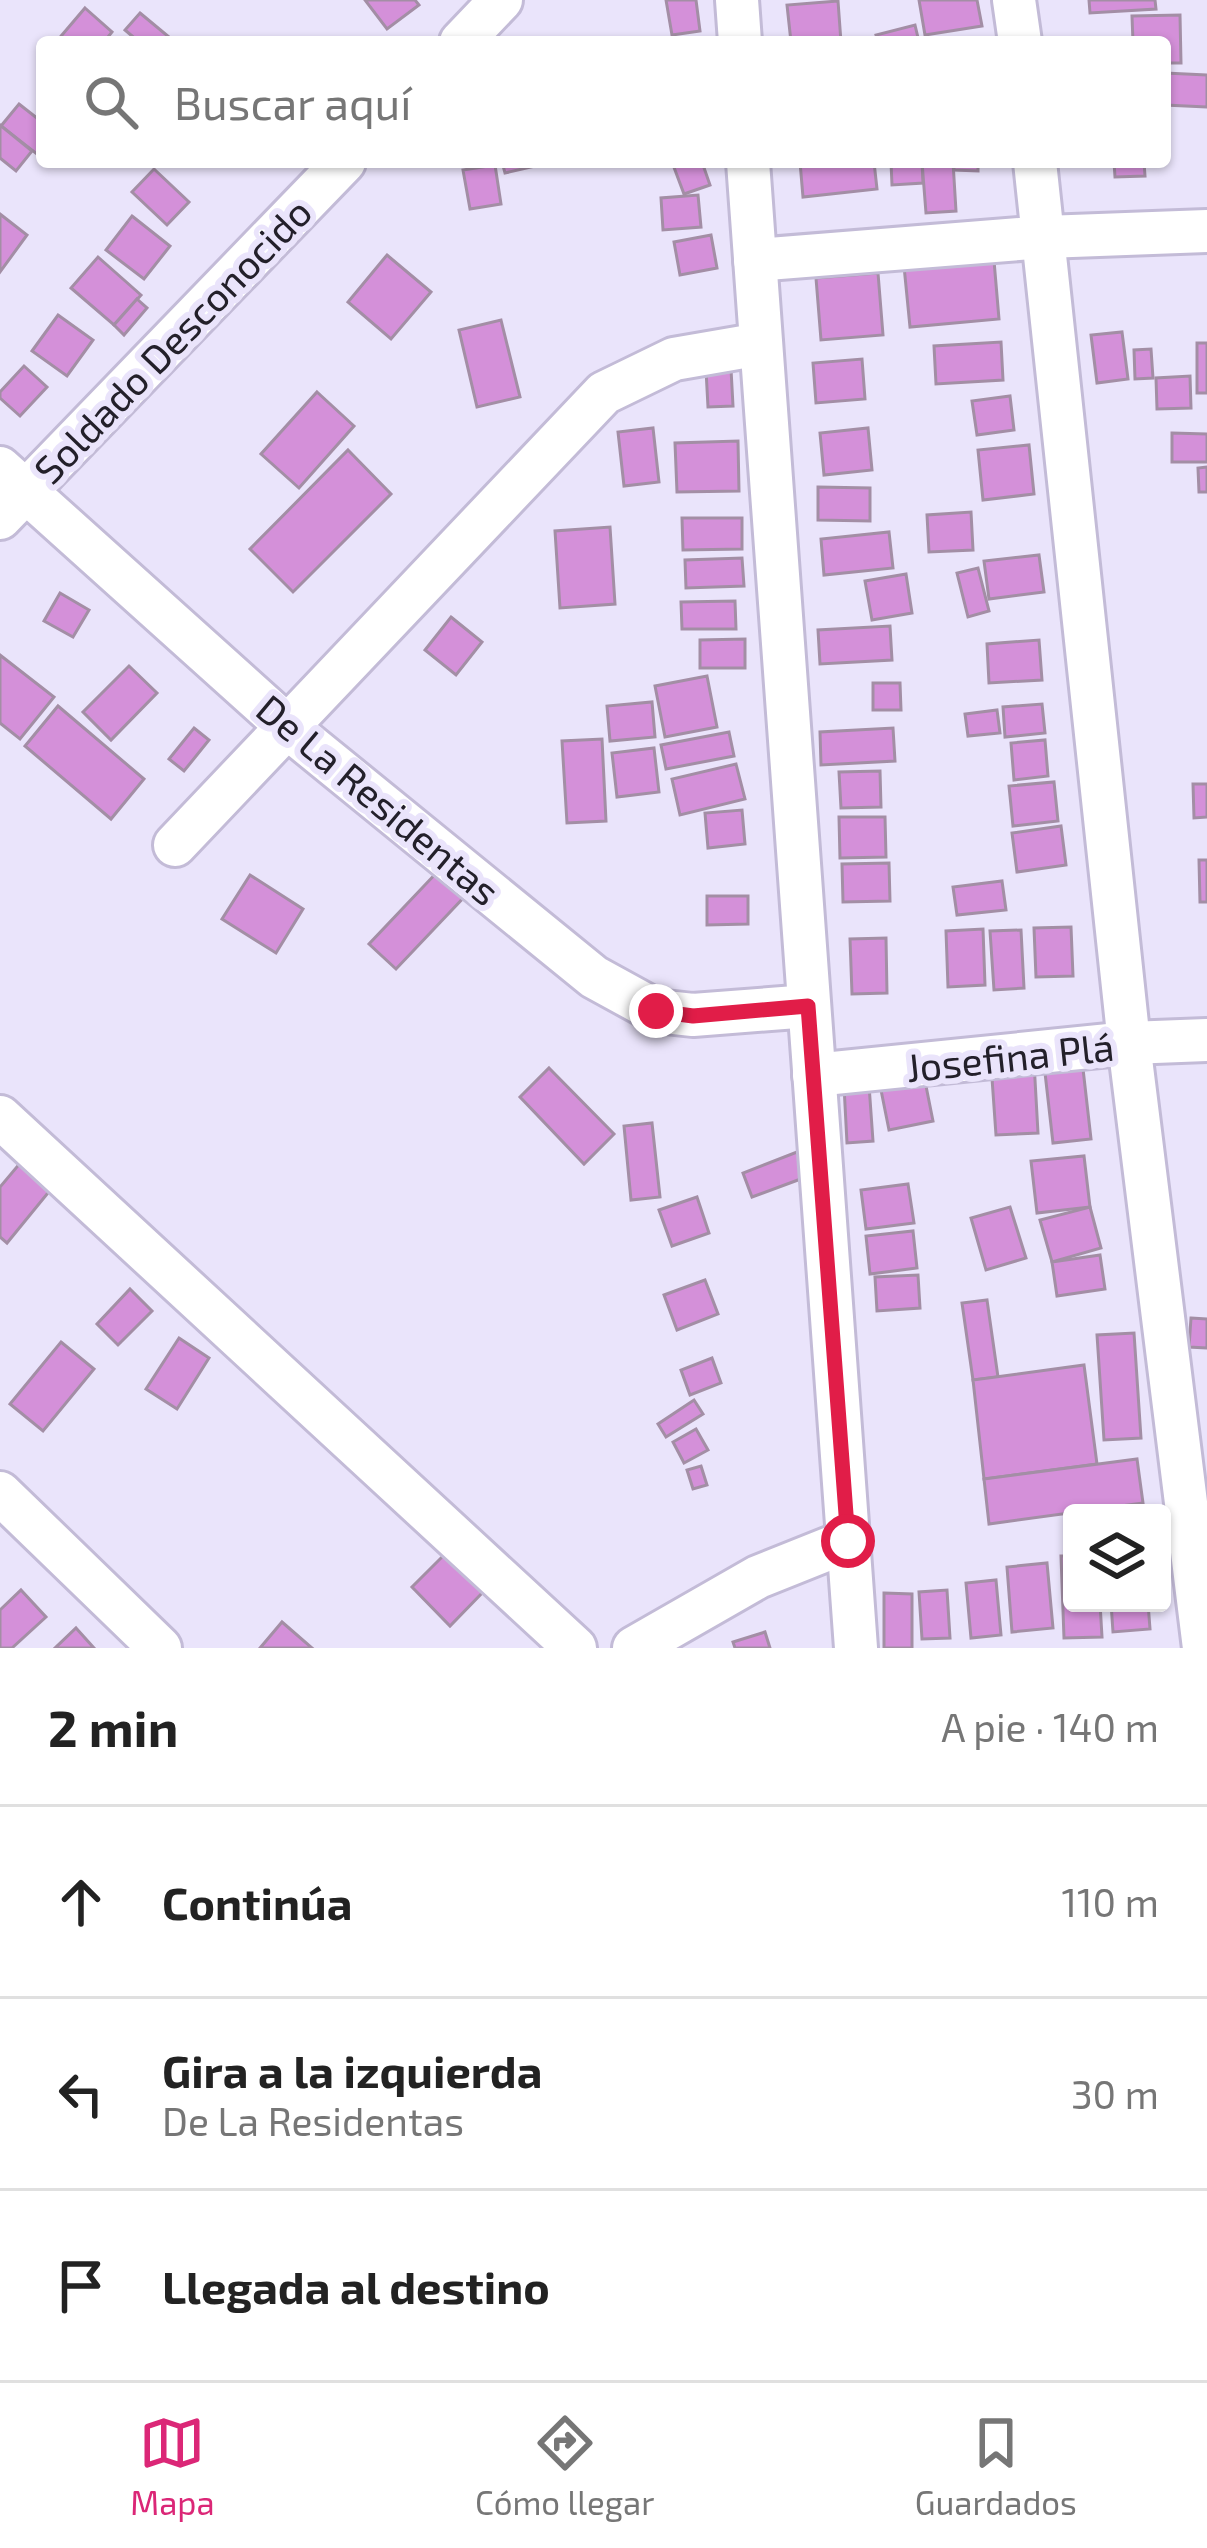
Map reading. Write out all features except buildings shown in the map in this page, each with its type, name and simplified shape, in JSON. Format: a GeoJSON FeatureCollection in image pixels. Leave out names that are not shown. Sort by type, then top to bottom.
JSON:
{"type":"FeatureCollection","features":[{"type":"Feature","properties":{"kind":"street"},"geometry":{"type":"LineString","coordinates":[[466,36],[501,0]]}},
{"type":"Feature","properties":{"kind":"street"},"geometry":{"type":"LineString","coordinates":[[737,0],[740,36]]}},
{"type":"Feature","properties":{"kind":"street"},"geometry":{"type":"LineString","coordinates":[[1014,0],[1019,36]]}},
{"type":"Feature","properties":{"kind":"street","name":"Soldado Desconocido"},"geometry":{"type":"LineString","coordinates":[[8,492],[338,168]]}},
{"type":"Feature","properties":{"kind":"street"},"geometry":{"type":"LineString","coordinates":[[748,168],[856,1648]]}},
{"type":"Feature","properties":{"kind":"street"},"geometry":{"type":"LineString","coordinates":[[1037,168],[1129,1043],[1204,1648]]}},
{"type":"Feature","properties":{"kind":"street"},"geometry":{"type":"LineString","coordinates":[[755,260],[1207,230]]}},
{"type":"Feature","properties":{"kind":"street"},"geometry":{"type":"LineString","coordinates":[[175,845],[604,393],[674,359],[761,344]]}},
{"type":"Feature","properties":{"kind":"street","name":"De La Residentas"},"geometry":{"type":"LineString","coordinates":[[8,492],[594,977],[656,1011],[693,1016],[808,1006]]}},
{"type":"Feature","properties":{"kind":"street","name":"Josefina Plá"},"geometry":{"type":"LineString","coordinates":[[814,1076],[1129,1043],[1207,1040]]}},
{"type":"Feature","properties":{"kind":"street"},"geometry":{"type":"LineString","coordinates":[[0,1117],[575,1648]]}},
{"type":"Feature","properties":{"kind":"street"},"geometry":{"type":"LineString","coordinates":[[0,1493],[160,1648]]}},
{"type":"Feature","properties":{"kind":"street"},"geometry":{"type":"LineString","coordinates":[[634,1648],[758,1577],[848,1541]]}},
{"type":"Feature","properties":{"kind":"route"},"geometry":{"type":"LineString","coordinates":[[656,1011],[693,1016],[808,1006],[848,1541]]}}]}
